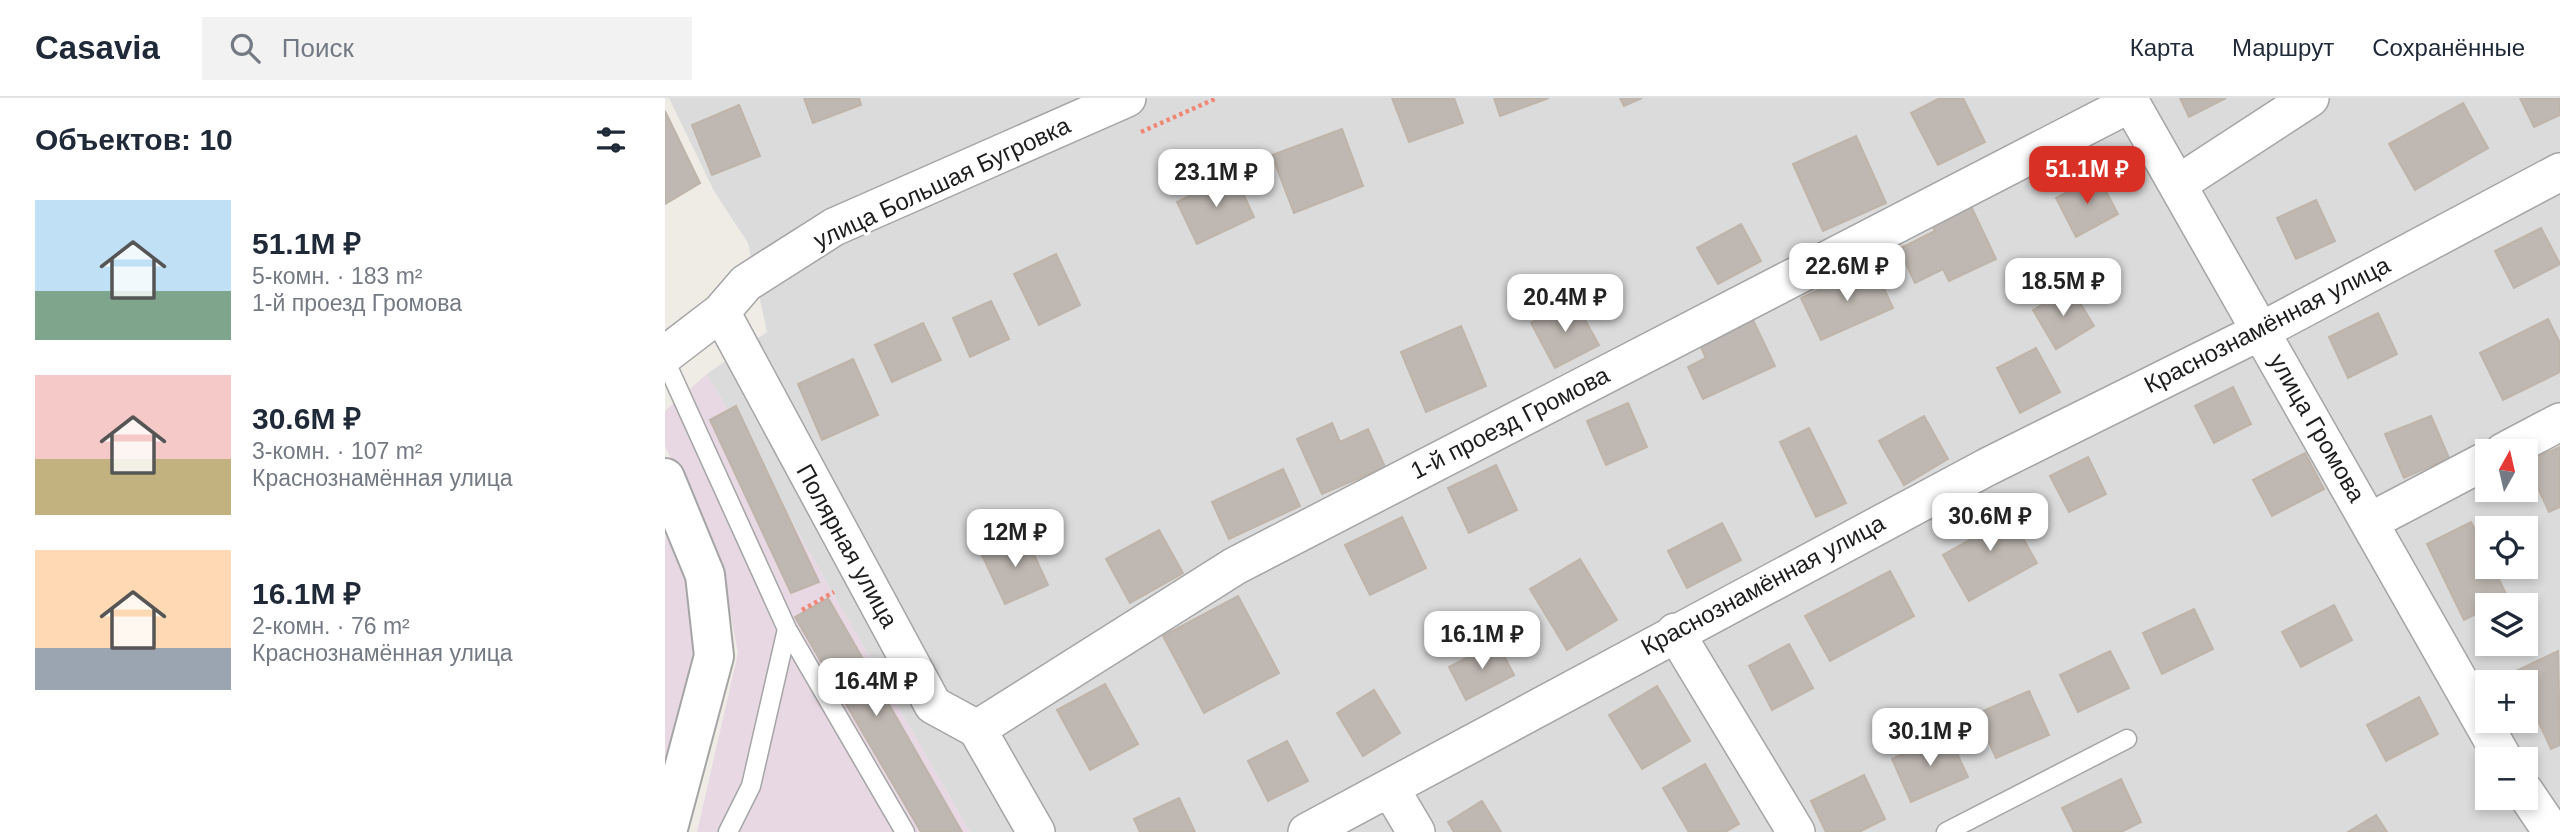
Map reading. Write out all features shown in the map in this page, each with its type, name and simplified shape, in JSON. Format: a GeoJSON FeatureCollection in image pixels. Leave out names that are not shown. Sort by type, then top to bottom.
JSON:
{"type":"FeatureCollection","features":[{"type":"Feature","properties":{"kind":"street","name":"улица Большая Бугровка"},"geometry":{"type":"LineString","coordinates":[[665,358],[721,312],[746,283],[834,227],[1126,98]]}},
{"type":"Feature","properties":{"kind":"street"},"geometry":{"type":"LineString","coordinates":[[2178,184],[2310,98]]}},
{"type":"Feature","properties":{"kind":"street","name":"улица Громова"},"geometry":{"type":"LineString","coordinates":[[2130,101],[2371,521],[2497,747]]}},
{"type":"Feature","properties":{"kind":"street","name":"1-й проезд Громова"},"geometry":{"type":"LineString","coordinates":[[977,729],[1235,566],[2130,101]]}},
{"type":"Feature","properties":{"kind":"street","name":"Краснознамённая улица"},"geometry":{"type":"LineString","coordinates":[[1307,832],[1675,632],[1987,467],[2261,331],[2560,172]]}},
{"type":"Feature","properties":{"kind":"street","name":"Полярная улица"},"geometry":{"type":"LineString","coordinates":[[721,312],[933,705],[977,729]]}},
{"type":"Feature","properties":{"kind":"street"},"geometry":{"type":"LineString","coordinates":[[2528,439],[2560,422]]}},
{"type":"Feature","properties":{"kind":"street"},"geometry":{"type":"LineString","coordinates":[[2371,521],[2475,466]]}},
{"type":"Feature","properties":{"kind":"street"},"geometry":{"type":"LineString","coordinates":[[665,478],[705,575],[713,656],[667,832]]}},
{"type":"Feature","properties":{"kind":"street"},"geometry":{"type":"LineString","coordinates":[[1675,632],[1796,832]]}},
{"type":"Feature","properties":{"kind":"street"},"geometry":{"type":"LineString","coordinates":[[977,729],[1036,832]]}},
{"type":"Feature","properties":{"kind":"street"},"geometry":{"type":"LineString","coordinates":[[1390,788],[1416,832]]}},
{"type":"Feature","properties":{"kind":"street"},"geometry":{"type":"LineString","coordinates":[[2537,810],[2552,832]]}},
{"type":"Feature","properties":{"kind":"lane"},"geometry":{"type":"LineString","coordinates":[[665,358],[785,625],[905,832]]}},
{"type":"Feature","properties":{"kind":"lane"},"geometry":{"type":"LineString","coordinates":[[728,832],[751,786],[785,625]]}},
{"type":"Feature","properties":{"kind":"lane"},"geometry":{"type":"LineString","coordinates":[[1946,832],[2127,739]]}},
{"type":"Feature","properties":{"kind":"path"},"geometry":{"type":"LineString","coordinates":[[1140,132],[1217,98]]}},
{"type":"Feature","properties":{"kind":"path"},"geometry":{"type":"LineString","coordinates":[[785,625],[864,576]]}},
{"type":"Feature","properties":{"kind":"shaded area"},"geometry":{"type":"Polygon","coordinates":[[[669,98],[2560,98],[2560,832],[970,832],[707,374],[767,332],[748,243],[714,191],[669,98]]]}},
{"type":"Feature","properties":{"kind":"shaded area"},"geometry":{"type":"Polygon","coordinates":[[[707,374],[970,832],[697,832],[738,653],[723,574],[665,446],[665,411],[707,374]]]}},
{"type":"Feature","properties":{"kind":"shaded area"},"geometry":{"type":"Polygon","coordinates":[[[665,536],[689,574],[704,651],[665,772],[665,536]]]}},
{"type":"Feature","properties":{"kind":"building"},"geometry":{"type":"Polygon","coordinates":[[[804,98],[859,98],[861,105],[813,123],[804,98]]]}},
{"type":"Feature","properties":{"kind":"building"},"geometry":{"type":"Polygon","coordinates":[[[1392,98],[1454,98],[1463,123],[1409,142],[1392,98]]]}},
{"type":"Feature","properties":{"kind":"building"},"geometry":{"type":"Polygon","coordinates":[[[1494,98],[1549,98],[1500,116],[1494,98]]]}},
{"type":"Feature","properties":{"kind":"building"},"geometry":{"type":"Polygon","coordinates":[[[1620,98],[1642,98],[1624,106],[1620,98]]]}},
{"type":"Feature","properties":{"kind":"building"},"geometry":{"type":"Polygon","coordinates":[[[1940,98],[1963,98],[1985,142],[1938,165],[1911,113],[1940,98]]]}},
{"type":"Feature","properties":{"kind":"building"},"geometry":{"type":"Polygon","coordinates":[[[2180,98],[2226,98],[2189,117],[2180,98]]]}},
{"type":"Feature","properties":{"kind":"building"},"geometry":{"type":"Polygon","coordinates":[[[2520,98],[2560,98],[2560,115],[2534,127],[2520,98]]]}},
{"type":"Feature","properties":{"kind":"building"},"geometry":{"type":"Polygon","coordinates":[[[2463,103],[2488,148],[2415,190],[2389,144],[2463,103]]]}},
{"type":"Feature","properties":{"kind":"building"},"geometry":{"type":"Polygon","coordinates":[[[739,105],[760,156],[712,175],[692,125],[739,105]]]}},
{"type":"Feature","properties":{"kind":"building"},"geometry":{"type":"Polygon","coordinates":[[[665,111],[700,183],[665,204],[665,111]]]}},
{"type":"Feature","properties":{"kind":"building"},"geometry":{"type":"Polygon","coordinates":[[[1342,129],[1363,186],[1294,213],[1272,155],[1342,129]]]}},
{"type":"Feature","properties":{"kind":"building"},"geometry":{"type":"Polygon","coordinates":[[[1856,136],[1886,203],[1823,231],[1793,164],[1856,136]]]}},
{"type":"Feature","properties":{"kind":"building"},"geometry":{"type":"Polygon","coordinates":[[[1234,174],[1254,217],[1197,244],[1177,202],[1234,174]]]}},
{"type":"Feature","properties":{"kind":"building"},"geometry":{"type":"Polygon","coordinates":[[[2098,176],[2118,214],[2076,237],[2056,198],[2098,176]]]}},
{"type":"Feature","properties":{"kind":"building"},"geometry":{"type":"Polygon","coordinates":[[[2316,200],[2335,241],[2296,259],[2277,218],[2316,200]]]}},
{"type":"Feature","properties":{"kind":"building"},"geometry":{"type":"Polygon","coordinates":[[[1970,204],[1996,259],[1949,281],[1943,269],[1915,283],[1899,249],[1935,231],[1931,224],[1970,204]]]}},
{"type":"Feature","properties":{"kind":"building"},"geometry":{"type":"Polygon","coordinates":[[[1741,224],[1761,261],[1718,284],[1697,248],[1741,224]]]}},
{"type":"Feature","properties":{"kind":"building"},"geometry":{"type":"Polygon","coordinates":[[[2541,228],[2560,264],[2514,288],[2495,251],[2541,228]]]}},
{"type":"Feature","properties":{"kind":"building"},"geometry":{"type":"Polygon","coordinates":[[[1056,254],[1080,305],[1039,325],[1014,274],[1056,254]]]}},
{"type":"Feature","properties":{"kind":"building"},"geometry":{"type":"Polygon","coordinates":[[[1873,265],[1893,308],[1821,340],[1801,298],[1873,265]]]}},
{"type":"Feature","properties":{"kind":"building"},"geometry":{"type":"Polygon","coordinates":[[[2071,288],[2094,326],[2056,349],[2033,310],[2071,288]]]}},
{"type":"Feature","properties":{"kind":"building"},"geometry":{"type":"Polygon","coordinates":[[[1574,300],[1599,345],[1555,368],[1531,323],[1574,300]]]}},
{"type":"Feature","properties":{"kind":"building"},"geometry":{"type":"Polygon","coordinates":[[[991,301],[1009,339],[970,357],[953,318],[991,301]]]}},
{"type":"Feature","properties":{"kind":"building"},"geometry":{"type":"Polygon","coordinates":[[[2378,313],[2397,354],[2348,378],[2329,337],[2378,313]]]}},
{"type":"Feature","properties":{"kind":"building"},"geometry":{"type":"Polygon","coordinates":[[[2548,319],[2560,343],[2560,372],[2503,400],[2480,353],[2548,319]]]}},
{"type":"Feature","properties":{"kind":"building"},"geometry":{"type":"Polygon","coordinates":[[[1753,320],[1775,366],[1703,399],[1688,367],[1706,358],[1700,345],[1753,320]]]}},
{"type":"Feature","properties":{"kind":"building"},"geometry":{"type":"Polygon","coordinates":[[[923,323],[941,360],[892,382],[875,345],[923,323]]]}},
{"type":"Feature","properties":{"kind":"building"},"geometry":{"type":"Polygon","coordinates":[[[1461,326],[1486,386],[1426,412],[1401,352],[1461,326]]]}},
{"type":"Feature","properties":{"kind":"building"},"geometry":{"type":"Polygon","coordinates":[[[2036,348],[2060,392],[2020,413],[1997,368],[2036,348]]]}},
{"type":"Feature","properties":{"kind":"building"},"geometry":{"type":"Polygon","coordinates":[[[853,359],[878,415],[822,440],[798,384],[853,359]]]}},
{"type":"Feature","properties":{"kind":"building"},"geometry":{"type":"Polygon","coordinates":[[[2233,387],[2251,424],[2214,443],[2195,406],[2233,387]]]}},
{"type":"Feature","properties":{"kind":"building"},"geometry":{"type":"Polygon","coordinates":[[[1628,403],[1647,447],[1606,465],[1587,421],[1628,403]]]}},
{"type":"Feature","properties":{"kind":"building"},"geometry":{"type":"Polygon","coordinates":[[[736,406],[819,582],[791,593],[710,420],[736,406]]]}},
{"type":"Feature","properties":{"kind":"building"},"geometry":{"type":"Polygon","coordinates":[[[1924,416],[1948,459],[1904,485],[1879,441],[1924,416]]]}},
{"type":"Feature","properties":{"kind":"building"},"geometry":{"type":"Polygon","coordinates":[[[2431,416],[2449,458],[2404,478],[2385,434],[2431,416]]]}},
{"type":"Feature","properties":{"kind":"building"},"geometry":{"type":"Polygon","coordinates":[[[1332,423],[1340,442],[1368,429],[1385,467],[1322,494],[1297,439],[1332,423]]]}},
{"type":"Feature","properties":{"kind":"building"},"geometry":{"type":"Polygon","coordinates":[[[1809,428],[1846,503],[1816,517],[1780,442],[1809,428]]]}},
{"type":"Feature","properties":{"kind":"building"},"geometry":{"type":"Polygon","coordinates":[[[2560,447],[2560,507],[2549,512],[2538,488],[2538,457],[2560,447]]]}},
{"type":"Feature","properties":{"kind":"building"},"geometry":{"type":"Polygon","coordinates":[[[2305,453],[2324,489],[2272,516],[2253,480],[2305,453]]]}},
{"type":"Feature","properties":{"kind":"building"},"geometry":{"type":"Polygon","coordinates":[[[2088,457],[2106,494],[2069,512],[2050,476],[2088,457]]]}},
{"type":"Feature","properties":{"kind":"building"},"geometry":{"type":"Polygon","coordinates":[[[1496,465],[1517,510],[1469,533],[1448,488],[1496,465]]]}},
{"type":"Feature","properties":{"kind":"building"},"geometry":{"type":"Polygon","coordinates":[[[1283,469],[1300,506],[1229,539],[1212,502],[1283,469]]]}},
{"type":"Feature","properties":{"kind":"building"},"geometry":{"type":"Polygon","coordinates":[[[2002,501],[2037,563],[1969,601],[1943,555],[1980,534],[1971,518],[2002,501]]]}},
{"type":"Feature","properties":{"kind":"building"},"geometry":{"type":"Polygon","coordinates":[[[1402,517],[1426,568],[1370,595],[1345,545],[1402,517]]]}},
{"type":"Feature","properties":{"kind":"building"},"geometry":{"type":"Polygon","coordinates":[[[2471,522],[2475,530],[2475,579],[2499,579],[2506,593],[2475,593],[2475,614],[2464,620],[2427,544],[2471,522]]]}},
{"type":"Feature","properties":{"kind":"building"},"geometry":{"type":"Polygon","coordinates":[[[1722,523],[1741,560],[1687,588],[1668,551],[1722,523]]]}},
{"type":"Feature","properties":{"kind":"building"},"geometry":{"type":"Polygon","coordinates":[[[1159,530],[1183,573],[1130,603],[1106,559],[1159,530]]]}},
{"type":"Feature","properties":{"kind":"building"},"geometry":{"type":"Polygon","coordinates":[[[1024,533],[1048,585],[1005,604],[981,553],[1024,533]]]}},
{"type":"Feature","properties":{"kind":"building"},"geometry":{"type":"Polygon","coordinates":[[[1580,559],[1617,620],[1567,650],[1530,589],[1580,559]]]}},
{"type":"Feature","properties":{"kind":"building"},"geometry":{"type":"Polygon","coordinates":[[[1890,571],[1914,616],[1830,661],[1805,616],[1890,571]]]}},
{"type":"Feature","properties":{"kind":"building"},"geometry":{"type":"Polygon","coordinates":[[[1238,596],[1279,673],[1204,713],[1163,636],[1238,596]]]}},
{"type":"Feature","properties":{"kind":"building"},"geometry":{"type":"Polygon","coordinates":[[[828,598],[962,832],[921,832],[795,617],[828,598]]]}},
{"type":"Feature","properties":{"kind":"building"},"geometry":{"type":"Polygon","coordinates":[[[2334,605],[2352,640],[2301,667],[2282,632],[2334,605]]]}},
{"type":"Feature","properties":{"kind":"building"},"geometry":{"type":"Polygon","coordinates":[[[2194,609],[2213,649],[2162,674],[2143,633],[2194,609]]]}},
{"type":"Feature","properties":{"kind":"building"},"geometry":{"type":"Polygon","coordinates":[[[1497,642],[1514,675],[1466,700],[1449,667],[1497,642]]]}},
{"type":"Feature","properties":{"kind":"building"},"geometry":{"type":"Polygon","coordinates":[[[1789,644],[1813,688],[1772,710],[1749,666],[1789,644]]]}},
{"type":"Feature","properties":{"kind":"building"},"geometry":{"type":"Polygon","coordinates":[[[2110,651],[2129,688],[2078,712],[2060,675],[2110,651]]]}},
{"type":"Feature","properties":{"kind":"building"},"geometry":{"type":"Polygon","coordinates":[[[2558,651],[2560,745],[2551,749],[2538,720],[2538,670],[2518,670],[2558,651]]]}},
{"type":"Feature","properties":{"kind":"building"},"geometry":{"type":"Polygon","coordinates":[[[1105,684],[1138,744],[1090,770],[1057,710],[1105,684]]]}},
{"type":"Feature","properties":{"kind":"building"},"geometry":{"type":"Polygon","coordinates":[[[1657,686],[1690,741],[1642,769],[1609,715],[1657,686]]]}},
{"type":"Feature","properties":{"kind":"building"},"geometry":{"type":"Polygon","coordinates":[[[1374,690],[1400,733],[1363,756],[1337,713],[1374,690]]]}},
{"type":"Feature","properties":{"kind":"building"},"geometry":{"type":"Polygon","coordinates":[[[2029,691],[2049,735],[1996,758],[1976,714],[2029,691]]]}},
{"type":"Feature","properties":{"kind":"building"},"geometry":{"type":"Polygon","coordinates":[[[2419,697],[2438,734],[2386,761],[2367,725],[2419,697]]]}},
{"type":"Feature","properties":{"kind":"building"},"geometry":{"type":"Polygon","coordinates":[[[1948,734],[1968,777],[1911,802],[1892,759],[1948,734]]]}},
{"type":"Feature","properties":{"kind":"building"},"geometry":{"type":"Polygon","coordinates":[[[1287,741],[1308,781],[1268,801],[1248,761],[1287,741]]]}},
{"type":"Feature","properties":{"kind":"building"},"geometry":{"type":"Polygon","coordinates":[[[1705,764],[1739,824],[1725,832],[1689,832],[1663,788],[1705,764]]]}},
{"type":"Feature","properties":{"kind":"building"},"geometry":{"type":"Polygon","coordinates":[[[1864,775],[1885,819],[1859,832],[1826,832],[1811,801],[1864,775]]]}},
{"type":"Feature","properties":{"kind":"building"},"geometry":{"type":"Polygon","coordinates":[[[2121,779],[2141,822],[2121,832],[2074,832],[2062,808],[2121,779]]]}},
{"type":"Feature","properties":{"kind":"building"},"geometry":{"type":"Polygon","coordinates":[[[1179,798],[1195,832],[1140,832],[1134,819],[1179,798]]]}},
{"type":"Feature","properties":{"kind":"building"},"geometry":{"type":"Polygon","coordinates":[[[1482,801],[1501,832],[1454,832],[1448,822],[1482,801]]]}},
{"type":"Feature","properties":{"kind":"building"},"geometry":{"type":"Polygon","coordinates":[[[2376,815],[2387,832],[2348,832],[2376,815]]]}}]}
